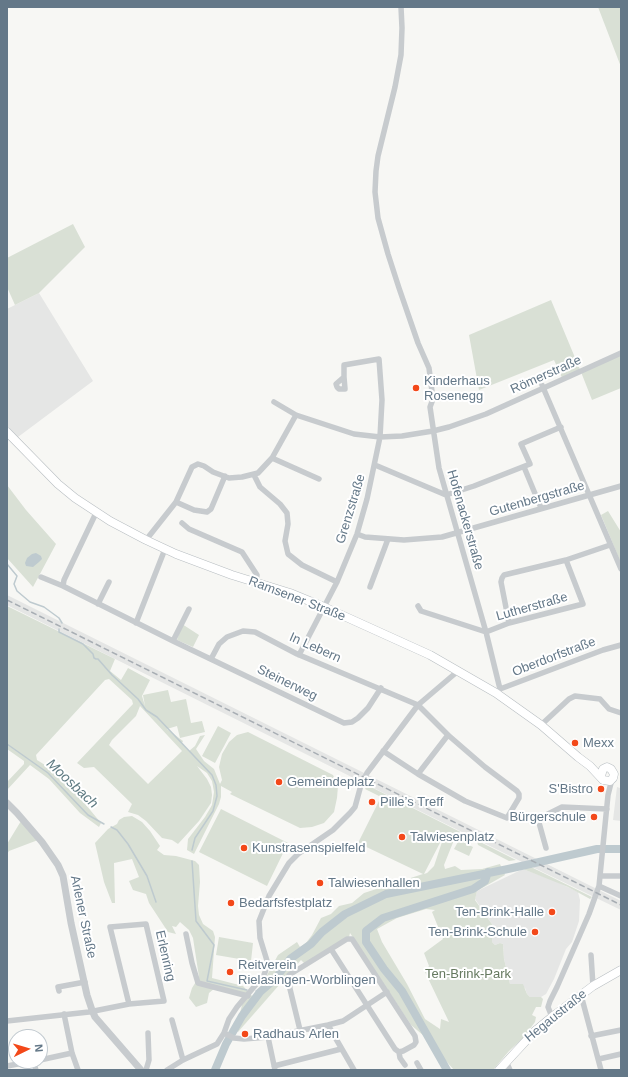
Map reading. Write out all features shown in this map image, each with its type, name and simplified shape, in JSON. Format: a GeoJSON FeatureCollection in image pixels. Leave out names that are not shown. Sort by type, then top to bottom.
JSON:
{"type":"FeatureCollection","features":[{"type":"Feature","properties":{"kind":"main road","name":"Ramsener Straße"},"geometry":{"type":"LineString","coordinates":[[7,432],[58,484],[96,513],[165,549],[225,572],[290,593],[430,655],[498,691],[542,725],[590,766],[611,773]]}},
{"type":"Feature","properties":{"kind":"main road","name":"Hegaustraße"},"geometry":{"type":"LineString","coordinates":[[499,1070],[535,1031],[552,1017],[593,986],[621,970]]}},
{"type":"Feature","properties":{"kind":"street","name":"Hofenackerstraße"},"geometry":{"type":"LineString","coordinates":[[401,7],[401,55],[395,87],[378,156],[375,192],[378,218],[384,242],[429,368],[433,393],[433,399],[430,407],[439,468],[486,632],[498,691]]}},
{"type":"Feature","properties":{"kind":"street","name":"Römerstraße"},"geometry":{"type":"LineString","coordinates":[[274,402],[296,416],[354,434],[380,437],[402,436],[449,427],[486,414],[621,353]]}},
{"type":"Feature","properties":{"kind":"street","name":"Grenzstraße"},"geometry":{"type":"LineString","coordinates":[[299,655],[337,582],[357,534],[367,499],[380,437],[382,400],[379,359],[344,365],[344,377]]}},
{"type":"Feature","properties":{"kind":"street"},"geometry":{"type":"LineString","coordinates":[[543,387],[621,569]]}},
{"type":"Feature","properties":{"kind":"street"},"geometry":{"type":"LineString","coordinates":[[146,540],[176,502],[192,467],[198,464],[227,477],[242,478],[254,475],[265,467],[272,458],[296,416]]}},
{"type":"Feature","properties":{"kind":"street"},"geometry":{"type":"LineString","coordinates":[[375,465],[446,495],[474,486],[530,464],[521,444],[561,427]]}},
{"type":"Feature","properties":{"kind":"street"},"geometry":{"type":"LineString","coordinates":[[272,458],[319,479]]}},
{"type":"Feature","properties":{"kind":"street"},"geometry":{"type":"LineString","coordinates":[[524,467],[541,508]]}},
{"type":"Feature","properties":{"kind":"street"},"geometry":{"type":"LineString","coordinates":[[254,475],[260,487],[280,504],[287,513],[288,524],[285,541],[288,554],[302,565],[337,582]]}},
{"type":"Feature","properties":{"kind":"street"},"geometry":{"type":"LineString","coordinates":[[176,502],[194,510],[207,512],[211,509],[227,477]]}},
{"type":"Feature","properties":{"kind":"street","name":"Gutenbergstraße"},"geometry":{"type":"LineString","coordinates":[[357,534],[364,537],[388,539],[442,537],[621,486]]}},
{"type":"Feature","properties":{"kind":"street"},"geometry":{"type":"LineString","coordinates":[[63,586],[64,580],[96,513]]}},
{"type":"Feature","properties":{"kind":"street"},"geometry":{"type":"LineString","coordinates":[[182,523],[189,529],[242,552],[258,575],[256,582]]}},
{"type":"Feature","properties":{"kind":"street"},"geometry":{"type":"LineString","coordinates":[[370,587],[388,539]]}},
{"type":"Feature","properties":{"kind":"street"},"geometry":{"type":"LineString","coordinates":[[509,622],[502,582],[504,575],[566,560],[610,544]]}},
{"type":"Feature","properties":{"kind":"street"},"geometry":{"type":"LineString","coordinates":[[136,623],[165,549]]}},
{"type":"Feature","properties":{"kind":"street","name":"Lutherstraße"},"geometry":{"type":"LineString","coordinates":[[486,632],[509,622],[583,604],[566,560]]}},
{"type":"Feature","properties":{"kind":"street","name":"Steinerweg"},"geometry":{"type":"LineString","coordinates":[[41,577],[63,586],[136,623],[344,723],[352,722],[358,718],[368,708],[381,688]]}},
{"type":"Feature","properties":{"kind":"street"},"geometry":{"type":"LineString","coordinates":[[98,604],[109,582]]}},
{"type":"Feature","properties":{"kind":"street"},"geometry":{"type":"LineString","coordinates":[[418,606],[421,611],[486,632]]}},
{"type":"Feature","properties":{"kind":"street"},"geometry":{"type":"LineString","coordinates":[[173,641],[189,609]]}},
{"type":"Feature","properties":{"kind":"street","name":"In Lebern"},"geometry":{"type":"LineString","coordinates":[[211,658],[215,649],[222,641],[234,634],[249,631],[260,634],[299,655],[418,704]]}},
{"type":"Feature","properties":{"kind":"street","name":"Oberdorfstraße"},"geometry":{"type":"LineString","coordinates":[[498,691],[603,650],[621,645]]}},
{"type":"Feature","properties":{"kind":"street"},"geometry":{"type":"LineString","coordinates":[[167,1070],[182,1060],[216,1044],[226,1034],[230,1018],[237,1007],[264,976],[268,964],[259,929],[259,921],[269,896],[289,863],[298,854],[333,830],[350,813],[355,807],[364,779],[418,704],[458,671]]}},
{"type":"Feature","properties":{"kind":"street"},"geometry":{"type":"LineString","coordinates":[[542,725],[569,699],[575,696],[600,699],[609,709],[621,713]]}},
{"type":"Feature","properties":{"kind":"street"},"geometry":{"type":"LineString","coordinates":[[383,751],[418,774],[465,801],[507,818],[520,794],[485,767],[448,735],[418,704]]}},
{"type":"Feature","properties":{"kind":"street"},"geometry":{"type":"LineString","coordinates":[[418,774],[448,735]]}},
{"type":"Feature","properties":{"kind":"street"},"geometry":{"type":"LineString","coordinates":[[552,1017],[548,1007],[550,1001],[589,914],[599,886],[611,773]]}},
{"type":"Feature","properties":{"kind":"street","name":"Arlener Straße"},"geometry":{"type":"LineString","coordinates":[[7,804],[17,813],[42,842],[58,865],[63,876],[71,923],[87,995],[92,1010],[95,1017],[141,1070]]}},
{"type":"Feature","properties":{"kind":"street"},"geometry":{"type":"LineString","coordinates":[[546,848],[538,820],[562,807],[607,809]]}},
{"type":"Feature","properties":{"kind":"street"},"geometry":{"type":"LineString","coordinates":[[600,876],[621,876]]}},
{"type":"Feature","properties":{"kind":"street"},"geometry":{"type":"LineString","coordinates":[[599,886],[621,896]]}},
{"type":"Feature","properties":{"kind":"street","name":"Erlenring"},"geometry":{"type":"LineString","coordinates":[[7,1021],[129,1004],[164,1001],[146,924],[110,926],[129,1004]]}},
{"type":"Feature","properties":{"kind":"street"},"geometry":{"type":"LineString","coordinates":[[186,934],[192,964],[198,983],[248,996]]}},
{"type":"Feature","properties":{"kind":"street"},"geometry":{"type":"LineString","coordinates":[[300,1030],[290,989],[289,975],[347,939],[352,938],[417,1039],[414,1045],[399,1052]]}},
{"type":"Feature","properties":{"kind":"street"},"geometry":{"type":"LineString","coordinates":[[331,949],[395,1049],[399,1052],[400,1058],[405,1065]]}},
{"type":"Feature","properties":{"kind":"street"},"geometry":{"type":"LineString","coordinates":[[591,955],[593,986]]}},
{"type":"Feature","properties":{"kind":"street"},"geometry":{"type":"LineString","coordinates":[[59,992],[58,987],[84,982]]}},
{"type":"Feature","properties":{"kind":"street"},"geometry":{"type":"LineString","coordinates":[[226,1034],[234,1038],[244,1040],[268,1037],[328,1025],[346,1018],[387,992]]}},
{"type":"Feature","properties":{"kind":"street"},"geometry":{"type":"LineString","coordinates":[[581,995],[601,1070]]}},
{"type":"Feature","properties":{"kind":"street"},"geometry":{"type":"LineString","coordinates":[[64,1014],[72,1053],[78,1070]]}},
{"type":"Feature","properties":{"kind":"street"},"geometry":{"type":"LineString","coordinates":[[172,1020],[182,1060]]}},
{"type":"Feature","properties":{"kind":"street"},"geometry":{"type":"LineString","coordinates":[[328,1025],[354,1070]]}},
{"type":"Feature","properties":{"kind":"street"},"geometry":{"type":"LineString","coordinates":[[591,1036],[621,1030]]}},
{"type":"Feature","properties":{"kind":"street"},"geometry":{"type":"LineString","coordinates":[[146,1070],[149,1060],[148,1034]]}},
{"type":"Feature","properties":{"kind":"street"},"geometry":{"type":"LineString","coordinates":[[268,1037],[274,1068],[342,1049]]}},
{"type":"Feature","properties":{"kind":"street"},"geometry":{"type":"LineString","coordinates":[[48,1058],[72,1053]]}},
{"type":"Feature","properties":{"kind":"street"},"geometry":{"type":"LineString","coordinates":[[599,1059],[621,1054]]}},
{"type":"Feature","properties":{"kind":"street"},"geometry":{"type":"LineString","coordinates":[[506,1061],[510,1070]]}},
{"type":"Feature","properties":{"kind":"street"},"geometry":{"type":"LineString","coordinates":[[417,1064],[421,1070]]}},
{"type":"Feature","properties":{"kind":"shaded area"},"geometry":{"type":"Polygon","coordinates":[[[39,293],[93,381],[18,437],[7,426],[7,309],[39,293]]]}},
{"type":"Feature","properties":{"kind":"shaded area"},"geometry":{"type":"Polygon","coordinates":[[[36,553],[41,556],[42,559],[33,567],[26,566],[25,563],[27,558],[36,553]]]}},
{"type":"Feature","properties":{"kind":"shaded area"},"geometry":{"type":"Polygon","coordinates":[[[7,595],[621,901],[621,910],[7,605],[7,595]]]}},
{"type":"Feature","properties":{"kind":"shaded area"},"geometry":{"type":"Polygon","coordinates":[[[617,787],[621,790],[621,821],[613,820],[617,787]]]}},
{"type":"Feature","properties":{"kind":"shaded area","name":"Ten-Brink-Schule"},"geometry":{"type":"Polygon","coordinates":[[[523,869],[555,881],[578,892],[580,900],[579,921],[572,942],[566,949],[554,979],[546,994],[541,997],[530,997],[525,988],[510,984],[504,959],[503,944],[500,943],[495,945],[492,942],[492,939],[495,936],[494,927],[475,899],[477,891],[523,869]]]}},
{"type":"Feature","properties":{"kind":"green space"},"geometry":{"type":"Polygon","coordinates":[[[598,7],[621,7],[621,67],[598,7]]]}},
{"type":"Feature","properties":{"kind":"green space"},"geometry":{"type":"Polygon","coordinates":[[[73,224],[85,247],[39,293],[15,305],[7,287],[7,258],[73,224]]]}},
{"type":"Feature","properties":{"kind":"green space"},"geometry":{"type":"Polygon","coordinates":[[[551,300],[581,372],[563,380],[554,360],[479,390],[469,335],[551,300]]]}},
{"type":"Feature","properties":{"kind":"green space"},"geometry":{"type":"Polygon","coordinates":[[[621,353],[621,388],[592,400],[581,372],[621,353]]]}},
{"type":"Feature","properties":{"kind":"green space"},"geometry":{"type":"Polygon","coordinates":[[[7,485],[26,510],[56,544],[33,587],[7,558],[7,485]]]}},
{"type":"Feature","properties":{"kind":"green space"},"geometry":{"type":"Polygon","coordinates":[[[608,511],[621,532],[621,563],[601,515],[608,511]]]}},
{"type":"Feature","properties":{"kind":"green space"},"geometry":{"type":"Polygon","coordinates":[[[7,606],[115,659],[110,671],[121,680],[128,668],[150,680],[142,696],[145,706],[143,695],[168,690],[171,702],[186,699],[191,723],[202,721],[205,732],[180,738],[177,726],[167,729],[183,741],[182,743],[189,751],[195,746],[200,736],[205,735],[196,749],[204,761],[214,769],[220,784],[222,780],[219,767],[222,754],[229,742],[237,735],[248,732],[333,775],[338,786],[337,798],[334,812],[324,823],[312,827],[300,828],[230,794],[232,792],[221,786],[221,797],[219,804],[194,854],[187,850],[188,839],[205,817],[212,805],[214,792],[212,781],[207,773],[197,766],[211,787],[211,803],[199,821],[178,844],[172,840],[162,838],[146,821],[138,815],[128,812],[132,804],[94,767],[84,768],[77,763],[133,704],[132,700],[109,679],[105,680],[36,755],[37,760],[61,775],[64,775],[71,787],[101,823],[99,827],[80,813],[49,779],[30,765],[7,790],[7,782],[24,764],[24,761],[7,749],[7,606]],[[140,706],[136,716],[112,740],[109,745],[148,784],[182,751],[140,706]]]}},
{"type":"Feature","properties":{"kind":"green space"},"geometry":{"type":"Polygon","coordinates":[[[182,624],[199,635],[193,647],[177,640],[182,624]]]}},
{"type":"Feature","properties":{"kind":"green space"},"geometry":{"type":"Polygon","coordinates":[[[218,726],[231,733],[215,763],[202,756],[218,726]]]}},
{"type":"Feature","properties":{"kind":"green space","name":"Ten-Brink-Park"},"geometry":{"type":"Polygon","coordinates":[[[367,785],[516,860],[509,861],[478,845],[477,841],[460,833],[456,835],[444,865],[445,869],[455,866],[461,870],[482,869],[500,864],[505,875],[477,891],[475,900],[494,927],[495,936],[492,939],[492,942],[495,945],[500,943],[503,944],[504,959],[510,984],[523,984],[527,994],[530,997],[541,997],[543,999],[541,1007],[536,1007],[532,1015],[536,1017],[535,1022],[524,1037],[509,1051],[493,1070],[454,1070],[424,1036],[411,1025],[350,933],[349,937],[305,964],[301,960],[238,1032],[233,1026],[240,1013],[243,1001],[241,994],[215,988],[209,993],[207,1003],[196,1007],[189,998],[192,988],[199,977],[193,938],[189,930],[180,922],[176,927],[172,926],[176,934],[168,932],[149,903],[146,894],[133,890],[129,881],[139,877],[132,859],[114,863],[115,903],[112,903],[104,882],[95,843],[108,829],[117,824],[119,820],[124,817],[132,816],[142,822],[150,831],[160,846],[157,850],[164,855],[176,856],[195,861],[199,865],[199,915],[203,924],[213,931],[215,937],[212,978],[243,986],[253,997],[260,988],[278,955],[297,942],[300,947],[306,943],[321,918],[331,914],[339,906],[352,903],[364,893],[423,874],[358,843],[381,797],[365,789],[367,785]],[[445,833],[424,874],[434,866],[445,833]],[[426,909],[397,918],[377,929],[382,942],[407,984],[425,1019],[440,1029],[441,1019],[449,1022],[425,972],[429,966],[424,953],[443,939],[432,912],[435,910],[426,909]]]}},
{"type":"Feature","properties":{"kind":"green space","name":"Kunstrasenspielfeld"},"geometry":{"type":"Polygon","coordinates":[[[221,809],[288,843],[267,886],[199,852],[221,809]]]}},
{"type":"Feature","properties":{"kind":"green space"},"geometry":{"type":"Polygon","coordinates":[[[21,821],[38,840],[9,851],[7,854],[7,844],[21,821]]]}},
{"type":"Feature","properties":{"kind":"green space"},"geometry":{"type":"Polygon","coordinates":[[[459,840],[473,847],[469,856],[454,849],[459,840]]]}},
{"type":"Feature","properties":{"kind":"green space"},"geometry":{"type":"Polygon","coordinates":[[[531,867],[592,897],[590,899],[568,887],[523,869],[531,867]]]}},
{"type":"Feature","properties":{"kind":"green space"},"geometry":{"type":"Polygon","coordinates":[[[219,937],[253,943],[251,961],[216,955],[219,937]]]}},
{"type":"Feature","properties":{"kind":"waterway"},"geometry":{"type":"LineString","coordinates":[[7,564],[17,576],[14,584],[17,591],[30,602],[44,607],[59,618],[62,623]]}},
{"type":"Feature","properties":{"kind":"waterway"},"geometry":{"type":"LineString","coordinates":[[59,629],[59,632],[83,644],[93,654],[94,658],[98,659],[112,675],[138,699],[146,710],[157,717],[212,775],[216,785],[217,796],[213,811],[195,838],[192,850]]}},
{"type":"Feature","properties":{"kind":"waterway","name":"Moosbach"},"geometry":{"type":"LineString","coordinates":[[7,744],[48,773],[88,815],[104,824]]}},
{"type":"Feature","properties":{"kind":"waterway","name":"Moosbach"},"geometry":{"type":"LineString","coordinates":[[111,827],[117,830],[128,844],[147,876],[156,902]]}},
{"type":"Feature","properties":{"kind":"waterway"},"geometry":{"type":"LineString","coordinates":[[215,1070],[226,1044],[242,1016],[260,992],[276,978],[290,959],[311,944],[322,932],[345,914],[386,894],[597,849],[621,849]]}},
{"type":"Feature","properties":{"kind":"waterway"},"geometry":{"type":"LineString","coordinates":[[192,861],[196,921],[214,945],[207,981],[247,990]]}},
{"type":"Feature","properties":{"kind":"waterway"},"geometry":{"type":"LineString","coordinates":[[447,1070],[402,991],[384,969],[366,942],[366,931],[383,918],[473,889],[485,881],[488,872]]}},
{"type":"Feature","properties":{"kind":"waterway"},"geometry":{"type":"LineString","coordinates":[[256,991],[260,992]]}},
{"type":"Feature","properties":{"kind":"railway"},"geometry":{"type":"LineString","coordinates":[[7,600],[621,905]]}},
{"type":"Feature","properties":{"kind":"place","name":"Kinderhaus Rosenegg"},"geometry":{"type":"Point","coordinates":[416,388]}},
{"type":"Feature","properties":{"kind":"place","name":"Mexx"},"geometry":{"type":"Point","coordinates":[575,743]}},
{"type":"Feature","properties":{"kind":"place","name":"Gemeindeplatz"},"geometry":{"type":"Point","coordinates":[279,782]}},
{"type":"Feature","properties":{"kind":"place","name":"S'Bistro"},"geometry":{"type":"Point","coordinates":[601,789]}},
{"type":"Feature","properties":{"kind":"place","name":"Pille’s Treff"},"geometry":{"type":"Point","coordinates":[372,802]}},
{"type":"Feature","properties":{"kind":"place","name":"Bürgerschule"},"geometry":{"type":"Point","coordinates":[594,817]}},
{"type":"Feature","properties":{"kind":"place","name":"Talwiesenplatz"},"geometry":{"type":"Point","coordinates":[402,837]}},
{"type":"Feature","properties":{"kind":"place","name":"Kunstrasenspielfeld"},"geometry":{"type":"Point","coordinates":[244,848]}},
{"type":"Feature","properties":{"kind":"place","name":"Talwiesenhallen"},"geometry":{"type":"Point","coordinates":[320,883]}},
{"type":"Feature","properties":{"kind":"place","name":"Bedarfsfestplatz"},"geometry":{"type":"Point","coordinates":[231,903]}},
{"type":"Feature","properties":{"kind":"place","name":"Ten-Brink-Halle"},"geometry":{"type":"Point","coordinates":[552,912]}},
{"type":"Feature","properties":{"kind":"place","name":"Ten-Brink-Schule"},"geometry":{"type":"Point","coordinates":[535,932]}},
{"type":"Feature","properties":{"kind":"place","name":"Reitverein Rielasingen-Worblingen"},"geometry":{"type":"Point","coordinates":[230,972]}},
{"type":"Feature","properties":{"kind":"place","name":"Radhaus Arlen"},"geometry":{"type":"Point","coordinates":[245,1034]}}]}
